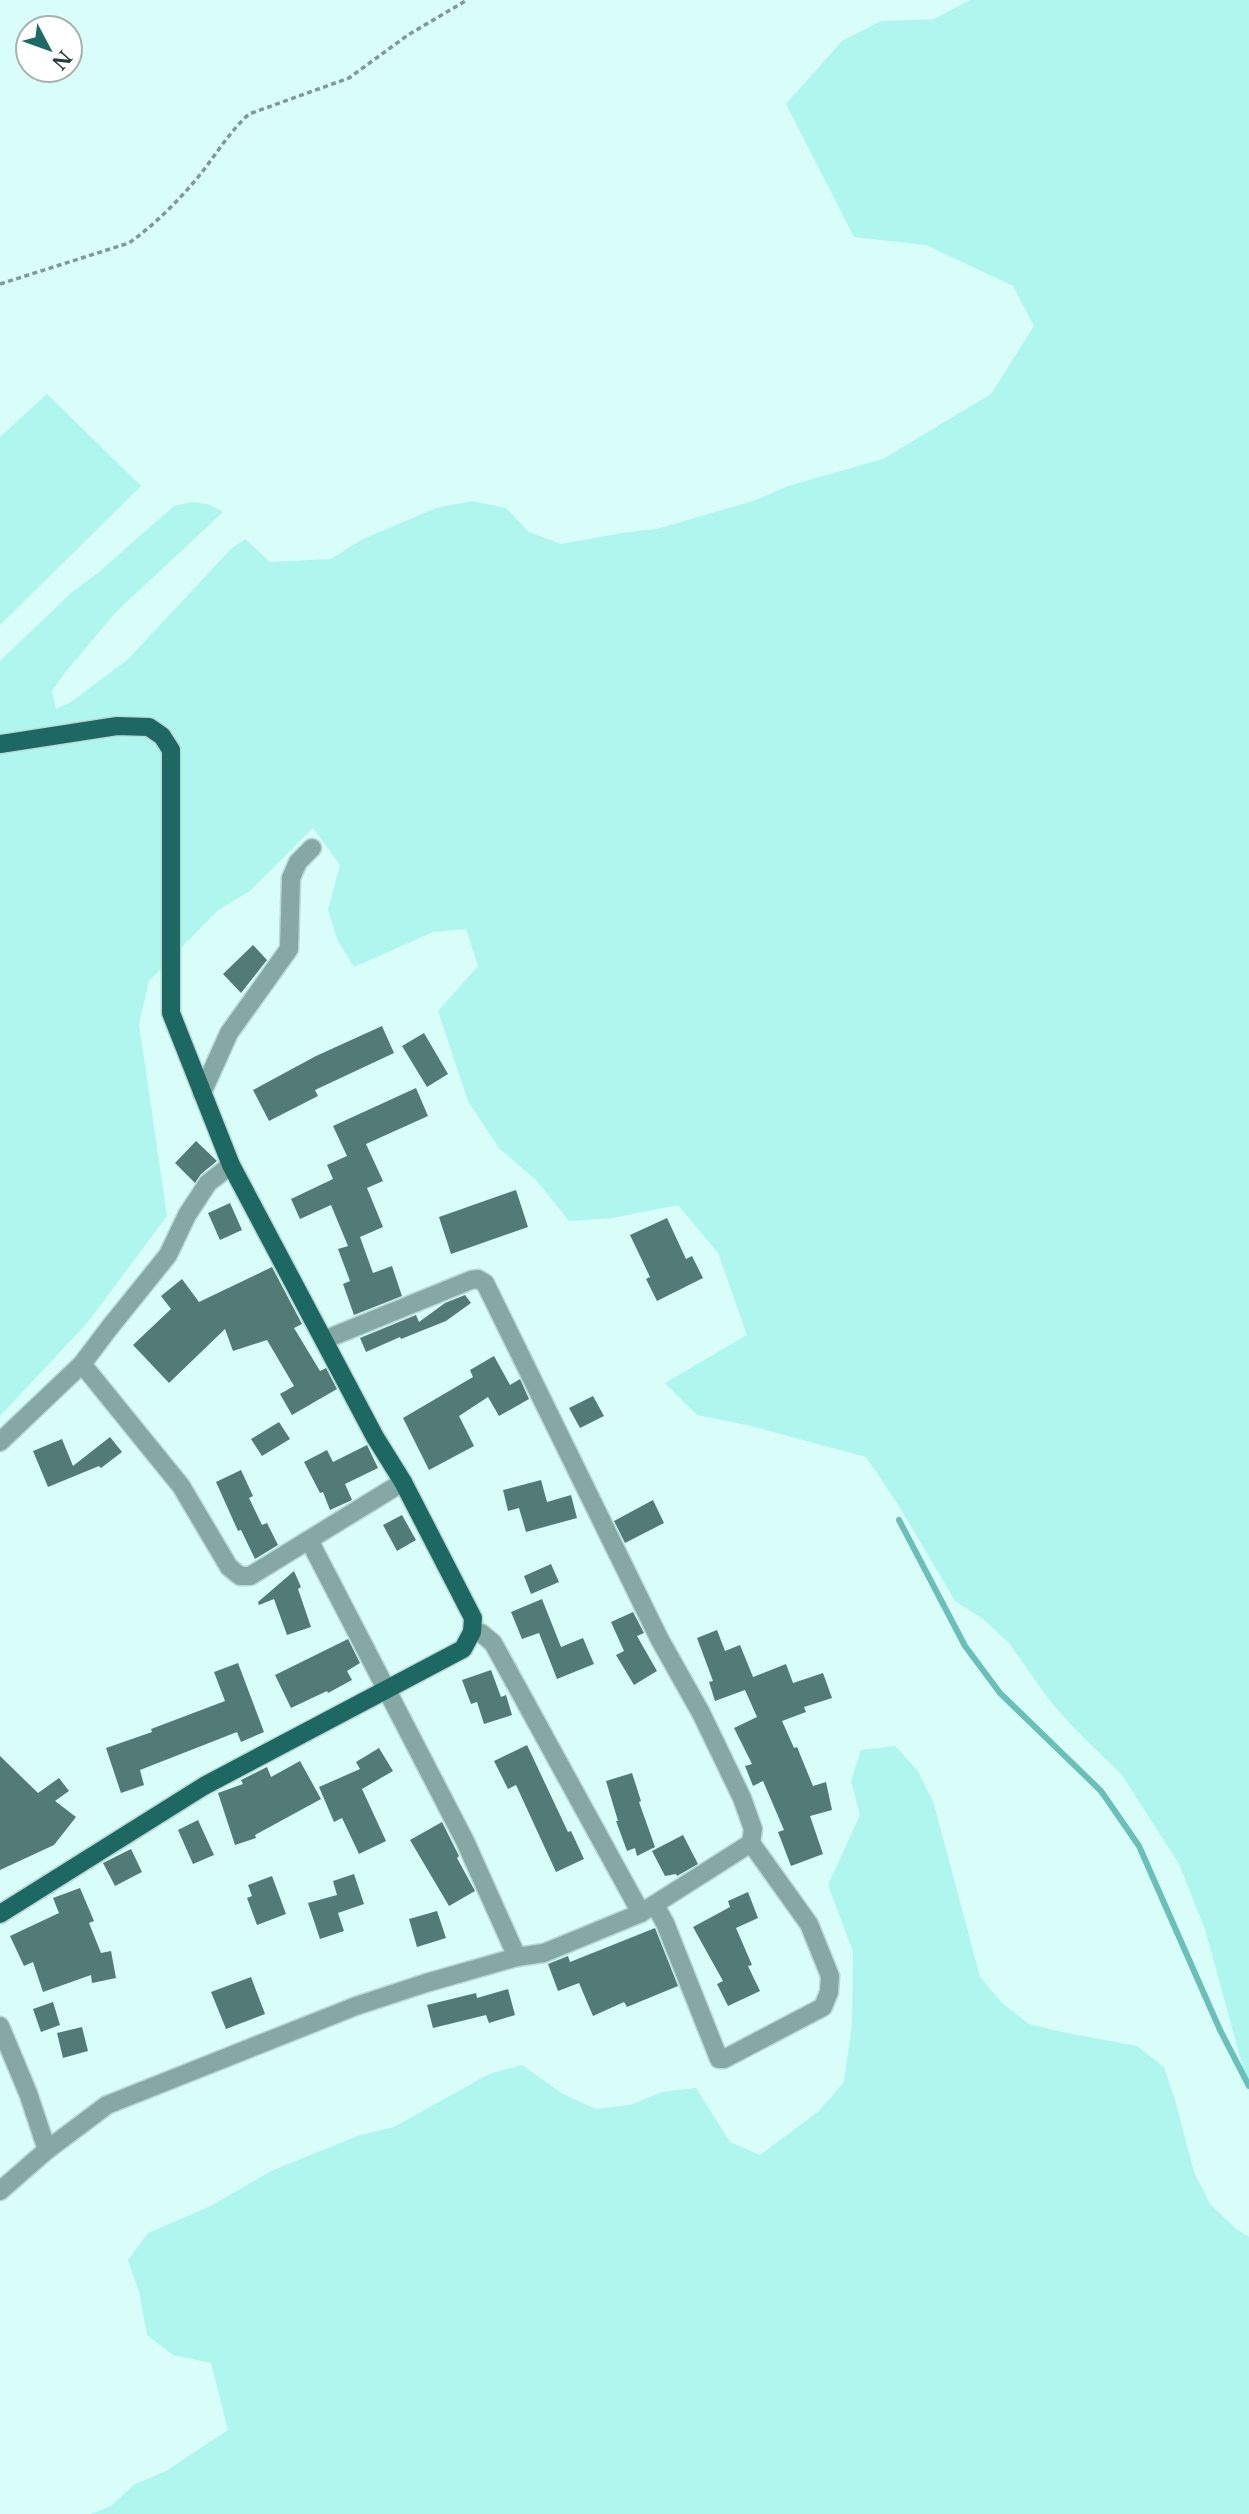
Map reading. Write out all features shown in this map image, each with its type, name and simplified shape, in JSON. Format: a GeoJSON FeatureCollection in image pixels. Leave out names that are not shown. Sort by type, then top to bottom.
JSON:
{"type":"FeatureCollection","features":[{"type":"Feature","properties":{"kind":"main road"},"geometry":{"type":"LineString","coordinates":[[0,744],[117,726],[149,727],[167,742],[171,750],[170,1007],[231,1165],[375,1437],[403,1482],[473,1618],[472,1632],[463,1649],[204,1786],[0,1914]]}},
{"type":"Feature","properties":{"kind":"street"},"geometry":{"type":"LineString","coordinates":[[202,1093],[229,1033],[289,949],[291,878],[298,862],[312,848]]}},
{"type":"Feature","properties":{"kind":"street"},"geometry":{"type":"LineString","coordinates":[[0,1442],[82,1364],[168,1255],[187,1216],[208,1183],[231,1165]]}},
{"type":"Feature","properties":{"kind":"street"},"geometry":{"type":"LineString","coordinates":[[324,1340],[471,1279],[485,1283],[660,1640],[701,1713],[736,1785],[753,1829],[751,1843],[809,1924],[830,1976],[829,1992],[823,2007],[724,2060],[719,2059],[665,1923],[648,1909],[494,1643],[481,1633],[472,1632]]}},
{"type":"Feature","properties":{"kind":"street"},"geometry":{"type":"LineString","coordinates":[[82,1364],[180,1486],[234,1572],[240,1576],[250,1576],[403,1482]]}},
{"type":"Feature","properties":{"kind":"street"},"geometry":{"type":"LineString","coordinates":[[309,1540],[466,1841],[517,1957]]}},
{"type":"Feature","properties":{"kind":"street"},"geometry":{"type":"LineString","coordinates":[[0,2191],[47,2150],[107,2105],[356,2006],[517,1957],[544,1953],[648,1909],[751,1843]]}},
{"type":"Feature","properties":{"kind":"street"},"geometry":{"type":"LineString","coordinates":[[0,2025],[28,2093],[47,2150]]}},
{"type":"Feature","properties":{"kind":"path"},"geometry":{"type":"LineString","coordinates":[[0,284],[130,243],[193,182],[237,125],[249,114],[349,78],[408,35],[467,0]]}},
{"type":"Feature","properties":{"kind":"shaded area"},"geometry":{"type":"Polygon","coordinates":[[[970,0],[1249,0],[1249,2090],[1205,1929],[1179,1864],[1122,1775],[1050,1701],[1009,1643],[983,1619],[955,1601],[899,1506],[866,1457],[751,1426],[697,1415],[665,1383],[747,1335],[718,1253],[678,1205],[612,1218],[569,1221],[536,1180],[499,1148],[468,1101],[438,1011],[478,966],[466,929],[433,932],[354,967],[337,939],[328,910],[340,865],[313,828],[251,890],[217,911],[149,981],[139,1024],[167,1216],[88,1322],[0,1416],[0,661],[71,593],[174,506],[191,502],[208,504],[223,512],[116,612],[52,691],[56,709],[71,702],[127,660],[231,549],[245,539],[270,562],[331,559],[361,540],[436,508],[472,501],[506,508],[529,532],[561,544],[657,529],[756,500],[788,486],[883,459],[991,394],[1034,326],[1013,286],[926,245],[854,237],[786,104],[842,41],[881,21],[934,19],[970,0]]]}},
{"type":"Feature","properties":{"kind":"shaded area"},"geometry":{"type":"Polygon","coordinates":[[[47,394],[141,486],[0,625],[0,437],[47,394]]]}},
{"type":"Feature","properties":{"kind":"shaded area"},"geometry":{"type":"Polygon","coordinates":[[[895,1746],[918,1771],[934,1804],[980,1977],[1002,2003],[1029,2024],[1137,2046],[1164,2067],[1194,2172],[1210,2204],[1235,2228],[1249,2237],[1249,2514],[90,2514],[111,2506],[135,2484],[166,2471],[228,2430],[211,2363],[173,2355],[147,2335],[139,2292],[128,2260],[148,2233],[211,2206],[271,2171],[360,2135],[394,2127],[489,2074],[522,2065],[563,2094],[596,2109],[630,2105],[662,2092],[696,2088],[730,2142],[760,2155],[819,2111],[844,2082],[852,2024],[853,1952],[828,1885],[860,1815],[851,1781],[861,1750],[895,1746]]]}},
{"type":"Feature","properties":{"kind":"building"},"geometry":{"type":"Polygon","coordinates":[[[253,945],[267,960],[241,993],[223,974],[253,945]]]}},
{"type":"Feature","properties":{"kind":"building"},"geometry":{"type":"Polygon","coordinates":[[[382,1026],[394,1053],[315,1090],[318,1096],[269,1121],[253,1090],[316,1056],[382,1026]]]}},
{"type":"Feature","properties":{"kind":"building"},"geometry":{"type":"Polygon","coordinates":[[[424,1033],[448,1074],[427,1087],[402,1046],[424,1033]]]}},
{"type":"Feature","properties":{"kind":"building"},"geometry":{"type":"Polygon","coordinates":[[[416,1088],[428,1116],[366,1144],[383,1181],[367,1188],[383,1227],[360,1237],[373,1273],[392,1266],[402,1296],[354,1315],[343,1284],[350,1281],[338,1249],[348,1246],[331,1205],[300,1219],[291,1199],[333,1179],[327,1165],[347,1156],[333,1126],[416,1088]]]}},
{"type":"Feature","properties":{"kind":"building"},"geometry":{"type":"Polygon","coordinates":[[[196,1141],[217,1161],[201,1174],[195,1183],[175,1163],[196,1141]]]}},
{"type":"Feature","properties":{"kind":"building"},"geometry":{"type":"Polygon","coordinates":[[[516,1190],[528,1227],[451,1254],[439,1217],[516,1190]]]}},
{"type":"Feature","properties":{"kind":"building"},"geometry":{"type":"Polygon","coordinates":[[[230,1203],[242,1230],[220,1240],[208,1213],[230,1203]]]}},
{"type":"Feature","properties":{"kind":"building"},"geometry":{"type":"Polygon","coordinates":[[[667,1218],[686,1259],[692,1256],[703,1278],[657,1301],[646,1279],[650,1277],[630,1235],[667,1218]]]}},
{"type":"Feature","properties":{"kind":"building"},"geometry":{"type":"Polygon","coordinates":[[[272,1267],[302,1324],[294,1328],[320,1371],[326,1368],[337,1389],[292,1415],[280,1394],[294,1386],[267,1340],[233,1351],[225,1329],[169,1383],[133,1345],[171,1309],[161,1296],[182,1279],[199,1302],[272,1267]]]}},
{"type":"Feature","properties":{"kind":"building"},"geometry":{"type":"Polygon","coordinates":[[[465,1295],[471,1303],[446,1321],[366,1352],[360,1338],[416,1315],[419,1322],[445,1303],[465,1295]]]}},
{"type":"Feature","properties":{"kind":"building"},"geometry":{"type":"Polygon","coordinates":[[[494,1356],[510,1385],[520,1379],[529,1399],[499,1416],[488,1397],[459,1416],[474,1446],[429,1470],[403,1418],[473,1377],[470,1370],[494,1356]]]}},
{"type":"Feature","properties":{"kind":"building"},"geometry":{"type":"Polygon","coordinates":[[[593,1396],[604,1416],[580,1428],[569,1408],[593,1396]]]}},
{"type":"Feature","properties":{"kind":"building"},"geometry":{"type":"Polygon","coordinates":[[[279,1422],[290,1439],[262,1456],[251,1439],[279,1422]]]}},
{"type":"Feature","properties":{"kind":"building"},"geometry":{"type":"Polygon","coordinates":[[[110,1437],[122,1452],[101,1468],[99,1466],[48,1487],[33,1451],[62,1439],[73,1466],[110,1437]]]}},
{"type":"Feature","properties":{"kind":"building"},"geometry":{"type":"Polygon","coordinates":[[[367,1445],[378,1468],[345,1484],[352,1500],[330,1510],[323,1492],[320,1493],[304,1462],[327,1450],[333,1462],[367,1445]]]}},
{"type":"Feature","properties":{"kind":"building"},"geometry":{"type":"Polygon","coordinates":[[[241,1470],[253,1496],[249,1498],[262,1525],[267,1523],[278,1545],[255,1559],[241,1530],[238,1531],[216,1482],[241,1470]]]}},
{"type":"Feature","properties":{"kind":"building"},"geometry":{"type":"Polygon","coordinates":[[[541,1480],[547,1502],[571,1495],[577,1518],[526,1532],[519,1508],[508,1511],[503,1490],[541,1480]]]}},
{"type":"Feature","properties":{"kind":"building"},"geometry":{"type":"Polygon","coordinates":[[[653,1500],[664,1523],[625,1543],[614,1521],[653,1500]]]}},
{"type":"Feature","properties":{"kind":"building"},"geometry":{"type":"Polygon","coordinates":[[[402,1515],[416,1540],[397,1551],[383,1525],[402,1515]]]}},
{"type":"Feature","properties":{"kind":"building"},"geometry":{"type":"Polygon","coordinates":[[[551,1564],[559,1582],[531,1594],[524,1576],[551,1564]]]}},
{"type":"Feature","properties":{"kind":"building"},"geometry":{"type":"Polygon","coordinates":[[[294,1571],[311,1627],[287,1635],[274,1599],[259,1605],[258,1602],[294,1571]]]}},
{"type":"Feature","properties":{"kind":"building"},"geometry":{"type":"Polygon","coordinates":[[[542,1599],[561,1647],[583,1638],[594,1664],[557,1679],[539,1633],[522,1639],[511,1612],[542,1599]]]}},
{"type":"Feature","properties":{"kind":"building"},"geometry":{"type":"Polygon","coordinates":[[[633,1612],[644,1633],[637,1636],[657,1671],[634,1685],[616,1655],[624,1651],[611,1622],[633,1612]]]}},
{"type":"Feature","properties":{"kind":"building"},"geometry":{"type":"Polygon","coordinates":[[[717,1630],[725,1651],[740,1645],[753,1677],[786,1664],[793,1683],[823,1673],[832,1698],[804,1707],[806,1712],[782,1721],[794,1748],[797,1747],[813,1786],[826,1782],[832,1810],[810,1816],[823,1854],[791,1866],[778,1832],[784,1830],[763,1781],[753,1786],[745,1766],[752,1764],[734,1728],[757,1717],[745,1690],[715,1701],[709,1682],[713,1681],[697,1638],[717,1630]]]}},
{"type":"Feature","properties":{"kind":"building"},"geometry":{"type":"Polygon","coordinates":[[[348,1639],[360,1663],[347,1671],[352,1680],[291,1708],[275,1675],[348,1639]]]}},
{"type":"Feature","properties":{"kind":"building"},"geometry":{"type":"Polygon","coordinates":[[[238,1663],[264,1732],[241,1742],[237,1732],[140,1770],[144,1785],[121,1793],[106,1748],[225,1701],[214,1672],[238,1663]]]}},
{"type":"Feature","properties":{"kind":"building"},"geometry":{"type":"Polygon","coordinates":[[[491,1670],[501,1697],[506,1695],[512,1715],[484,1724],[477,1702],[471,1704],[462,1680],[491,1670]]]}},
{"type":"Feature","properties":{"kind":"building"},"geometry":{"type":"Polygon","coordinates":[[[527,1745],[568,1832],[571,1831],[584,1859],[556,1872],[516,1785],[508,1789],[494,1761],[527,1745]]]}},
{"type":"Feature","properties":{"kind":"building"},"geometry":{"type":"Polygon","coordinates":[[[379,1748],[393,1771],[362,1789],[386,1841],[359,1854],[342,1818],[334,1822],[319,1787],[360,1769],[356,1762],[379,1748]]]}},
{"type":"Feature","properties":{"kind":"building"},"geometry":{"type":"Polygon","coordinates":[[[0,1756],[38,1793],[59,1778],[69,1791],[55,1801],[76,1817],[54,1845],[0,1870],[0,1756]]]}},
{"type":"Feature","properties":{"kind":"building"},"geometry":{"type":"Polygon","coordinates":[[[300,1761],[321,1799],[255,1835],[256,1838],[235,1845],[218,1793],[243,1784],[241,1780],[267,1767],[271,1777],[300,1761]]]}},
{"type":"Feature","properties":{"kind":"building"},"geometry":{"type":"Polygon","coordinates":[[[632,1773],[655,1847],[637,1856],[635,1848],[627,1851],[606,1781],[632,1773]]]}},
{"type":"Feature","properties":{"kind":"building"},"geometry":{"type":"Polygon","coordinates":[[[198,1820],[214,1855],[193,1864],[178,1830],[198,1820]]]}},
{"type":"Feature","properties":{"kind":"building"},"geometry":{"type":"Polygon","coordinates":[[[442,1822],[475,1891],[449,1906],[410,1840],[442,1822]]]}},
{"type":"Feature","properties":{"kind":"building"},"geometry":{"type":"Polygon","coordinates":[[[683,1835],[698,1864],[677,1876],[665,1876],[652,1851],[683,1835]]]}},
{"type":"Feature","properties":{"kind":"building"},"geometry":{"type":"Polygon","coordinates":[[[131,1849],[142,1872],[115,1886],[103,1863],[131,1849]]]}},
{"type":"Feature","properties":{"kind":"building"},"geometry":{"type":"Polygon","coordinates":[[[354,1874],[364,1904],[338,1913],[344,1931],[320,1939],[308,1903],[337,1895],[333,1881],[354,1874]]]}},
{"type":"Feature","properties":{"kind":"building"},"geometry":{"type":"Polygon","coordinates":[[[272,1876],[286,1914],[257,1925],[247,1898],[252,1896],[248,1885],[272,1876]]]}},
{"type":"Feature","properties":{"kind":"building"},"geometry":{"type":"Polygon","coordinates":[[[80,1888],[94,1921],[89,1923],[101,1953],[111,1951],[116,1978],[92,1983],[91,1975],[43,1992],[33,1962],[24,1966],[10,1936],[59,1913],[53,1898],[80,1888]]]}},
{"type":"Feature","properties":{"kind":"building"},"geometry":{"type":"Polygon","coordinates":[[[748,1892],[758,1918],[736,1928],[752,1965],[748,1966],[760,1991],[728,2006],[717,1984],[723,1981],[693,1927],[730,1907],[728,1901],[748,1892]]]}},
{"type":"Feature","properties":{"kind":"building"},"geometry":{"type":"Polygon","coordinates":[[[437,1911],[446,1938],[417,1947],[409,1919],[437,1911]]]}},
{"type":"Feature","properties":{"kind":"building"},"geometry":{"type":"Polygon","coordinates":[[[655,1928],[678,1986],[627,2007],[624,2002],[593,2016],[579,1983],[558,1991],[548,1964],[568,1956],[570,1962],[655,1928]]]}},
{"type":"Feature","properties":{"kind":"building"},"geometry":{"type":"Polygon","coordinates":[[[251,1977],[265,2014],[226,2029],[211,1992],[251,1977]]]}},
{"type":"Feature","properties":{"kind":"building"},"geometry":{"type":"Polygon","coordinates":[[[508,1989],[515,2015],[489,2023],[486,2015],[433,2028],[427,2005],[476,1993],[477,1998],[508,1989]]]}},
{"type":"Feature","properties":{"kind":"building"},"geometry":{"type":"Polygon","coordinates":[[[53,2002],[60,2025],[41,2032],[33,2009],[53,2002]]]}},
{"type":"Feature","properties":{"kind":"building"},"geometry":{"type":"Polygon","coordinates":[[[82,2027],[88,2051],[63,2058],[57,2033],[82,2027]]]}},
{"type":"Feature","properties":{"kind":"waterway"},"geometry":{"type":"LineString","coordinates":[[899,1520],[965,1646],[1000,1693],[1101,1791],[1139,1846],[1220,2030],[1249,2086]]}}]}
